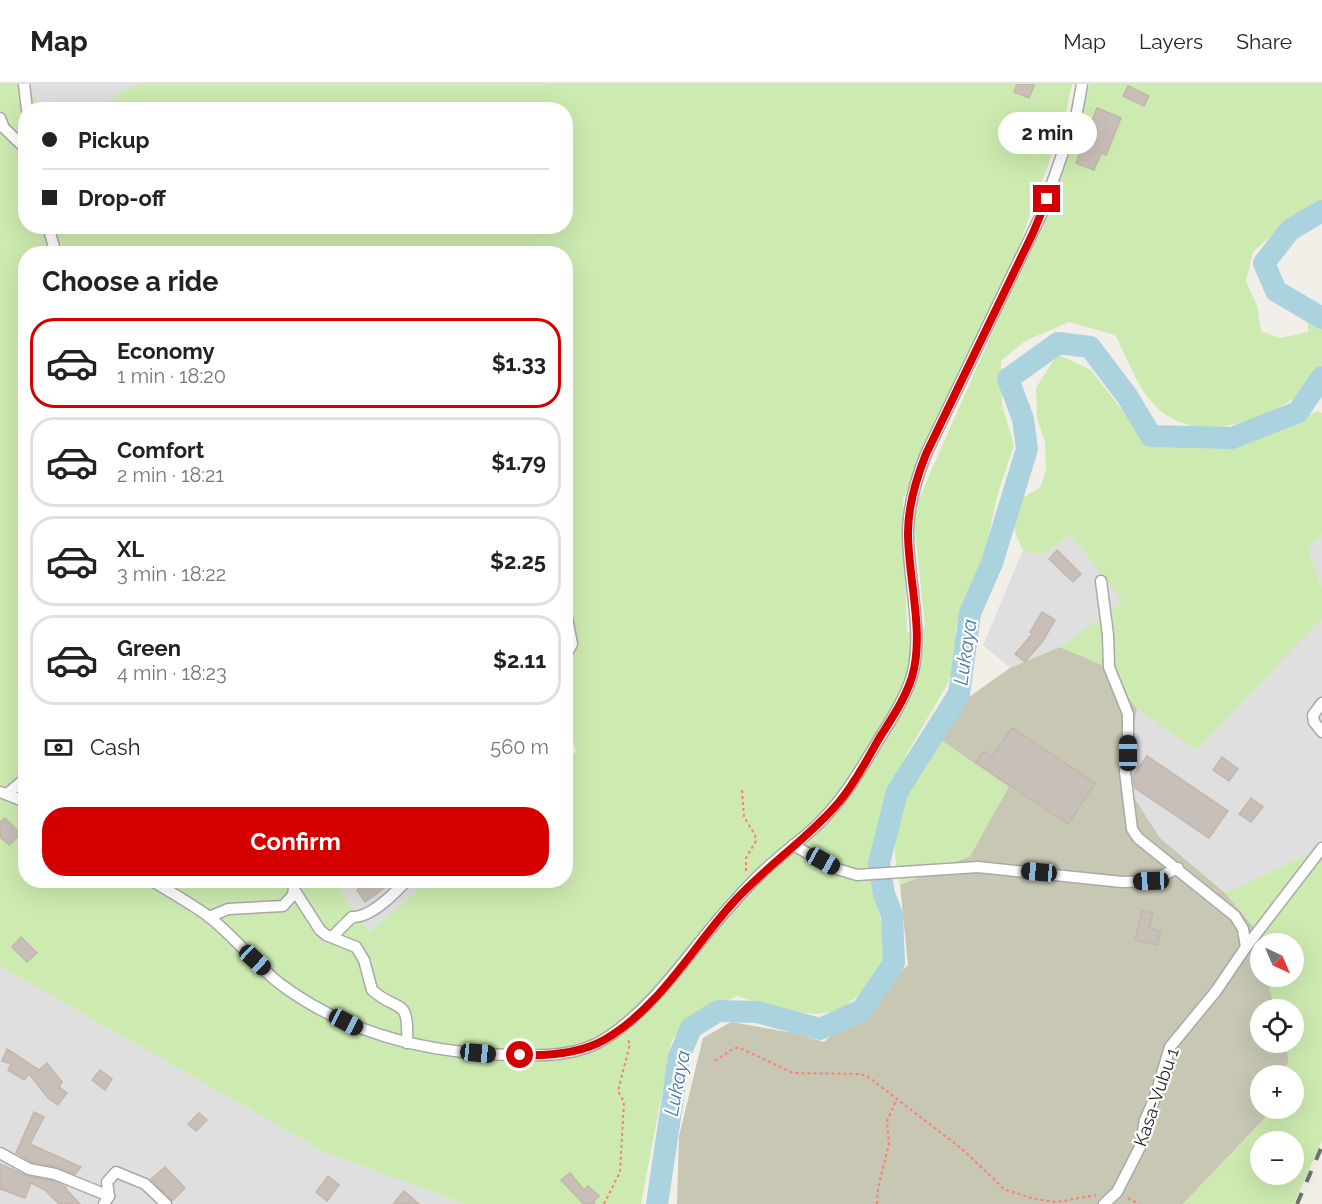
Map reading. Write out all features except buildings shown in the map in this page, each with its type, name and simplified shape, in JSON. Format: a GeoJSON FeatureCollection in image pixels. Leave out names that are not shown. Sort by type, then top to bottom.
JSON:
{"type":"FeatureCollection","features":[{"type":"Feature","properties":{"kind":"street"},"geometry":{"type":"LineString","coordinates":[[24,84],[26,102]]}},
{"type":"Feature","properties":{"kind":"street"},"geometry":{"type":"LineString","coordinates":[[164,888],[209,917],[278,982],[360,1030],[407,1043],[498,1055],[543,1056],[591,1047],[621,1028],[666,984],[747,887],[810,832],[839,802],[860,773],[902,701],[915,666],[915,623],[908,532],[910,506],[916,478],[1041,215],[1077,112],[1082,84]]}},
{"type":"Feature","properties":{"kind":"street"},"geometry":{"type":"LineString","coordinates":[[0,118],[4,128],[18,141]]}},
{"type":"Feature","properties":{"kind":"street"},"geometry":{"type":"LineString","coordinates":[[1101,581],[1108,635],[1109,667],[1128,714],[1128,753],[1125,772],[1132,829],[1138,838],[1235,916],[1243,929],[1246,947]]}},
{"type":"Feature","properties":{"kind":"street"},"geometry":{"type":"LineString","coordinates":[[1322,703],[1313,715],[1314,722],[1322,732]]}},
{"type":"Feature","properties":{"kind":"street"},"geometry":{"type":"LineString","coordinates":[[4,793],[18,783]]}},
{"type":"Feature","properties":{"kind":"street"},"geometry":{"type":"LineString","coordinates":[[4,793],[18,799]]}},
{"type":"Feature","properties":{"kind":"street"},"geometry":{"type":"LineString","coordinates":[[793,845],[834,868],[857,875],[978,867],[1122,882],[1151,881],[1178,868]]}},
{"type":"Feature","properties":{"kind":"street","name":"Kasa-Vubu 1"},"geometry":{"type":"LineString","coordinates":[[1100,1200],[1117,1192],[1140,1147],[1145,1120],[1154,1100],[1170,1047],[1216,991],[1246,947],[1322,848]]}},
{"type":"Feature","properties":{"kind":"street"},"geometry":{"type":"LineString","coordinates":[[209,917],[228,909],[283,906],[288,903],[294,888]]}},
{"type":"Feature","properties":{"kind":"street"},"geometry":{"type":"LineString","coordinates":[[296,888],[320,930],[356,947],[364,960],[372,990],[404,1011],[408,1019],[407,1043]]}},
{"type":"Feature","properties":{"kind":"street"},"geometry":{"type":"LineString","coordinates":[[332,937],[352,918],[362,918],[386,901],[399,888]]}},
{"type":"Feature","properties":{"kind":"street"},"geometry":{"type":"LineString","coordinates":[[0,1153],[29,1168],[55,1174],[106,1200],[107,1182],[116,1172],[145,1185],[166,1204]]}},
{"type":"Feature","properties":{"kind":"path"},"geometry":{"type":"LineString","coordinates":[[742,790],[744,817],[756,841],[744,866],[747,887]]}},
{"type":"Feature","properties":{"kind":"path"},"geometry":{"type":"LineString","coordinates":[[604,1204],[620,1172],[624,1140],[624,1102],[618,1091],[630,1044],[621,1028]]}},
{"type":"Feature","properties":{"kind":"path"},"geometry":{"type":"LineString","coordinates":[[715,1061],[734,1048],[740,1048],[793,1073],[867,1076],[962,1149],[1004,1189],[1034,1199],[1057,1202],[1100,1200]]}},
{"type":"Feature","properties":{"kind":"path"},"geometry":{"type":"LineString","coordinates":[[877,1204],[889,1144],[887,1121],[897,1100]]}},
{"type":"Feature","properties":{"kind":"path"},"geometry":{"type":"LineString","coordinates":[[1117,1192],[1139,1204]]}},
{"type":"Feature","properties":{"kind":"shaded area"},"geometry":{"type":"Polygon","coordinates":[[[22,84],[139,84],[120,92],[109,102],[38,102],[22,84]]]}},
{"type":"Feature","properties":{"kind":"shaded area"},"geometry":{"type":"Polygon","coordinates":[[[1071,535],[1124,603],[1060,647],[1010,668],[983,645],[1023,550],[1041,555],[1071,535]]]}},
{"type":"Feature","properties":{"kind":"shaded area"},"geometry":{"type":"Polygon","coordinates":[[[1322,535],[1322,589],[1308,547],[1322,535]]]}},
{"type":"Feature","properties":{"kind":"shaded area"},"geometry":{"type":"Polygon","coordinates":[[[1322,619],[1322,841],[1310,853],[1225,893],[1160,838],[1124,782],[1137,709],[1196,750],[1322,619]]]}},
{"type":"Feature","properties":{"kind":"shaded area"},"geometry":{"type":"Polygon","coordinates":[[[1060,647],[1105,666],[1137,709],[1124,782],[1160,838],[1225,893],[1258,932],[1250,933],[1250,987],[1270,987],[1272,999],[1250,999],[1250,1053],[1287,1053],[1289,1060],[1287,1065],[1250,1065],[1250,1119],[1264,1119],[1250,1131],[1250,1134],[1183,1204],[677,1204],[679,1136],[703,1038],[731,1022],[794,1033],[824,1042],[908,965],[900,885],[970,856],[1008,787],[942,741],[952,709],[1010,668],[1060,647]]]}},
{"type":"Feature","properties":{"kind":"shaded area"},"geometry":{"type":"Polygon","coordinates":[[[339,888],[420,888],[369,932],[339,888]]]}},
{"type":"Feature","properties":{"kind":"shaded area"},"geometry":{"type":"Polygon","coordinates":[[[0,966],[326,1153],[466,1204],[0,1204],[0,966]]]}},
{"type":"Feature","properties":{"kind":"green space"},"geometry":{"type":"Polygon","coordinates":[[[0,84],[22,84],[38,102],[18,102],[18,234],[573,234],[573,102],[108,102],[120,92],[139,84],[1072,84],[1065,118],[1011,268],[903,499],[907,632],[925,627],[913,512],[1037,231],[1090,84],[1322,84],[1322,200],[1287,221],[1253,252],[1246,281],[1257,306],[1261,331],[1280,338],[1308,332],[1308,323],[1317,319],[1322,324],[1322,365],[1317,377],[1307,388],[1279,407],[1247,421],[1220,427],[1194,426],[1171,418],[1152,402],[1137,381],[1115,335],[1069,322],[1025,341],[1001,361],[1002,405],[1014,445],[998,493],[985,552],[955,631],[960,646],[947,685],[905,757],[877,836],[870,863],[888,952],[868,987],[840,1011],[815,1014],[774,1009],[738,996],[698,1012],[672,1040],[641,1204],[466,1204],[326,1153],[0,966],[0,84]]]}},
{"type":"Feature","properties":{"kind":"green space"},"geometry":{"type":"Polygon","coordinates":[[[1057,354],[1091,370],[1145,440],[1165,445],[1244,445],[1318,411],[1322,413],[1322,535],[1308,547],[1322,589],[1322,619],[1196,750],[1137,709],[1105,666],[1060,647],[1123,602],[1071,535],[1041,555],[1023,550],[1014,529],[1015,506],[1020,500],[1040,488],[1046,470],[1045,442],[1037,418],[1036,388],[1057,354]]]}},
{"type":"Feature","properties":{"kind":"green space"},"geometry":{"type":"Polygon","coordinates":[[[942,741],[1009,787],[970,856],[900,885],[894,839],[900,805],[921,766],[942,741]]]}},
{"type":"Feature","properties":{"kind":"green space"},"geometry":{"type":"Polygon","coordinates":[[[1322,841],[1322,1140],[1304,1181],[1304,1131],[1253,1131],[1264,1119],[1304,1119],[1304,1065],[1287,1065],[1289,1060],[1287,1053],[1304,1053],[1304,999],[1272,999],[1270,987],[1304,987],[1304,933],[1258,933],[1225,893],[1310,853],[1322,841]]]}},
{"type":"Feature","properties":{"kind":"green space"},"geometry":{"type":"Polygon","coordinates":[[[1250,1134],[1250,1185],[1302,1185],[1294,1204],[1183,1204],[1250,1134]]]}},
{"type":"Feature","properties":{"kind":"waterway","name":"Lukaya"},"geometry":{"type":"LineString","coordinates":[[1322,211],[1290,230],[1264,263],[1276,291],[1322,318]]}},
{"type":"Feature","properties":{"kind":"waterway","name":"Lukaya"},"geometry":{"type":"LineString","coordinates":[[657,1204],[679,1057],[691,1028],[718,1011],[757,1012],[820,1029],[862,1010],[894,963],[892,915],[884,894],[879,863],[897,792],[959,694],[970,613],[992,563],[1027,449],[1023,419],[1008,379],[1058,343],[1090,347],[1127,396],[1151,436],[1232,438],[1298,412],[1322,377]]}},
{"type":"Feature","properties":{"kind":"railway"},"geometry":{"type":"LineString","coordinates":[[1297,1204],[1322,1146]]}},
{"type":"Feature","properties":{"kind":"route"},"geometry":{"type":"LineString","coordinates":[[520,1055],[543,1056],[591,1047],[606,1039],[638,1014],[705,939],[747,887],[810,832],[839,802],[860,773],[902,701],[915,666],[915,623],[908,532],[910,506],[916,478],[1047,199]]}}]}
